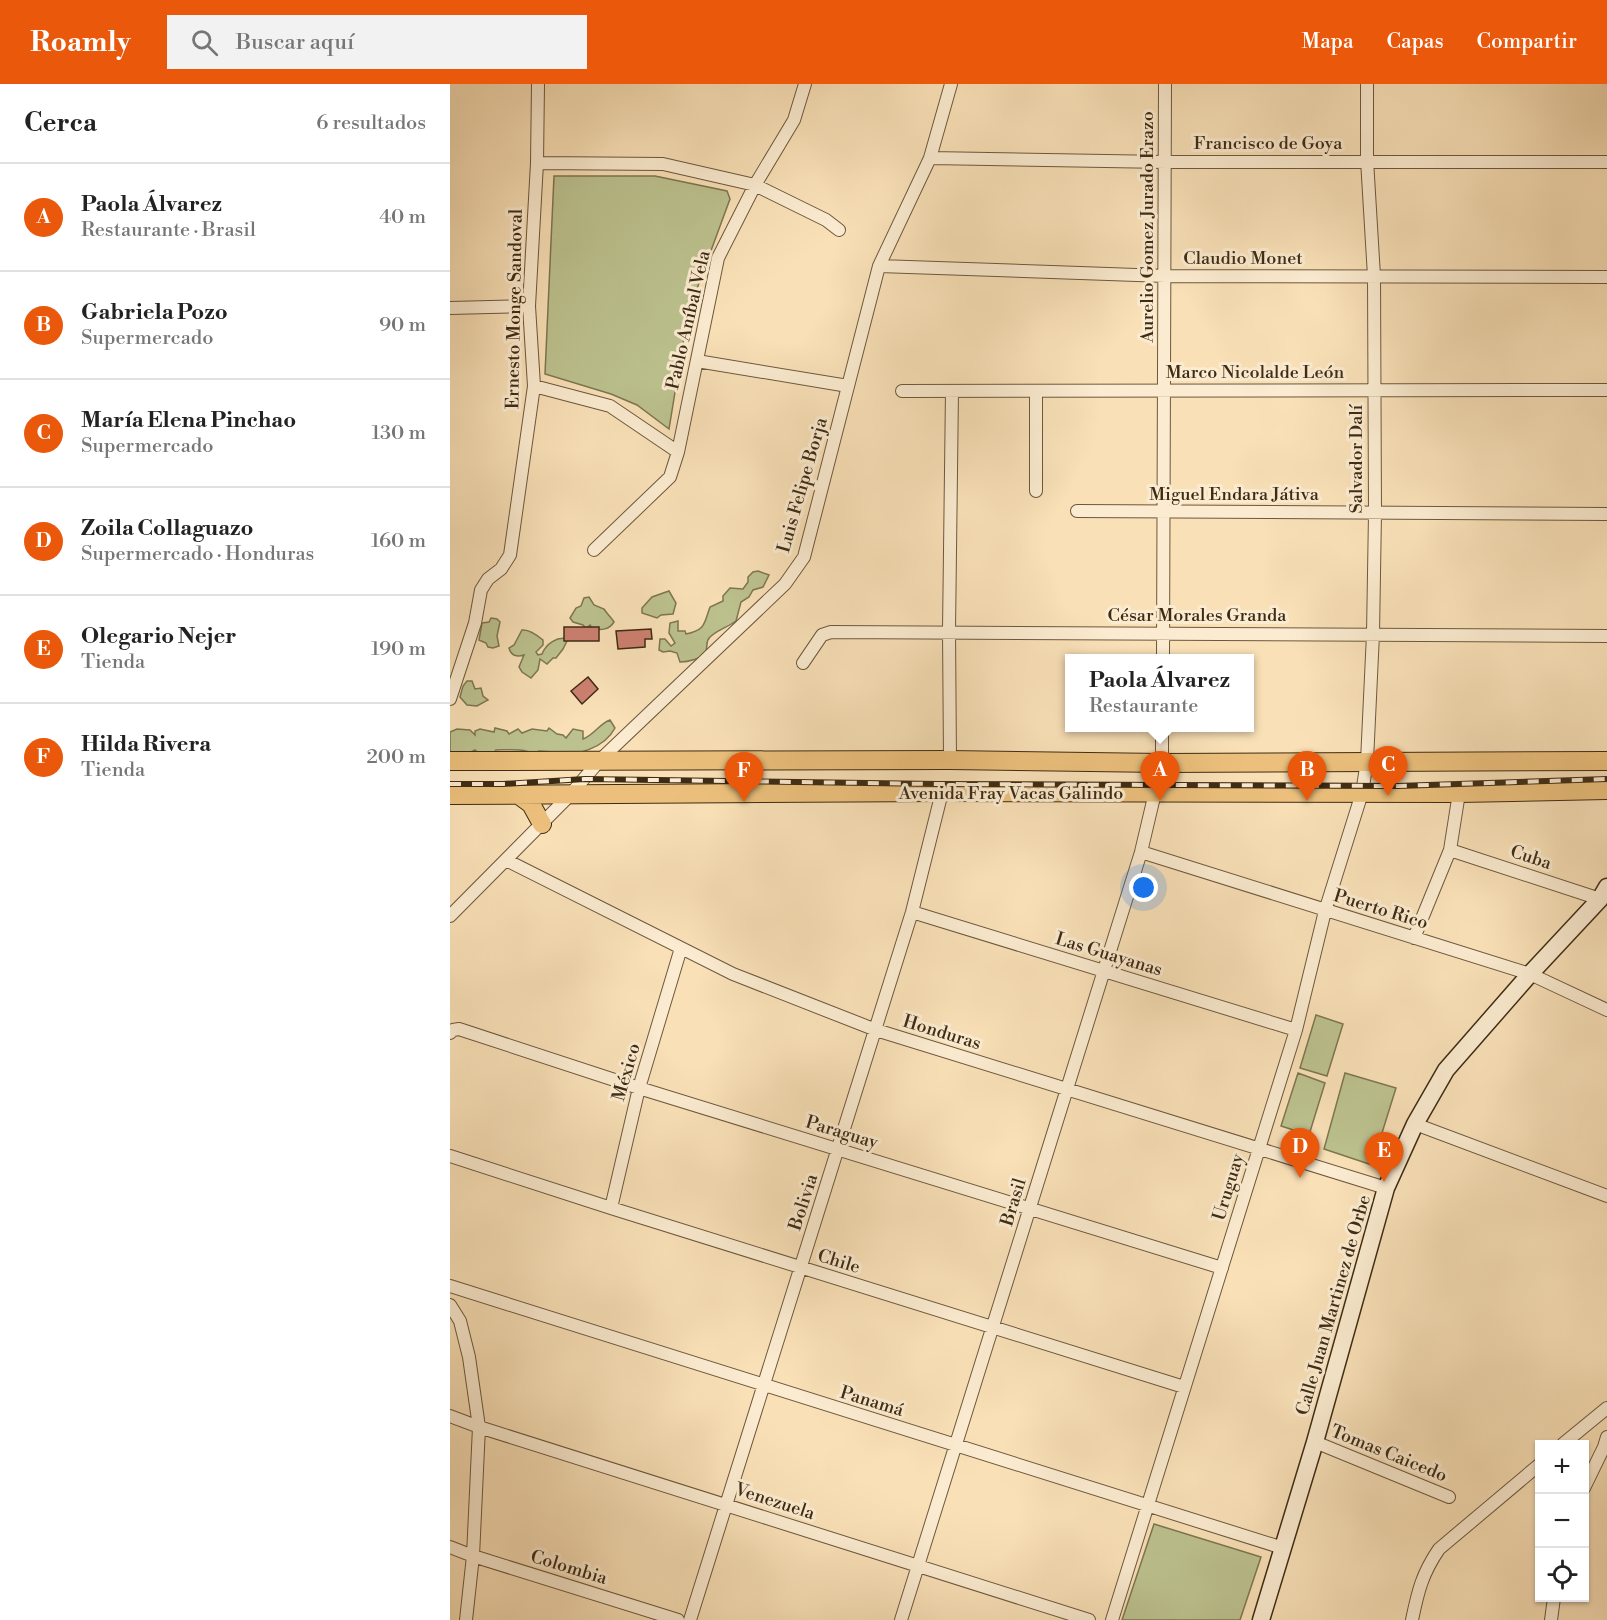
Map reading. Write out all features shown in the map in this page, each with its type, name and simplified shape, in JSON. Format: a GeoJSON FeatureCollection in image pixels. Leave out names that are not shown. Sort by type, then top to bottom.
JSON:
{"type":"FeatureCollection","features":[{"type":"Feature","properties":{"kind":"main road","name":"Avenida Fray Vacas Galindo"},"geometry":{"type":"LineString","coordinates":[[450,761],[601,759],[1162,763],[1607,761]]}},
{"type":"Feature","properties":{"kind":"main road","name":"Avenida Fray Vacas Galindo"},"geometry":{"type":"LineString","coordinates":[[450,795],[942,792],[1459,793],[1607,790]]}},
{"type":"Feature","properties":{"kind":"main road"},"geometry":{"type":"LineString","coordinates":[[520,796],[531,804],[542,824]]}},
{"type":"Feature","properties":{"kind":"street","name":"Ernesto Monge Sandoval"},"geometry":{"type":"LineString","coordinates":[[450,699],[475,623],[481,590],[488,579],[501,569],[510,555],[534,386],[529,306],[537,163],[538,84]]}},
{"type":"Feature","properties":{"kind":"street","name":"Pablo Aníbal Vela"},"geometry":{"type":"LineString","coordinates":[[594,550],[670,477],[678,452],[718,258],[755,185],[794,120],[805,84]]}},
{"type":"Feature","properties":{"kind":"street","name":"Luis Felipe Borja"},"geometry":{"type":"LineString","coordinates":[[450,916],[569,796],[601,759],[784,584],[804,557],[879,266],[930,158],[951,84]]}},
{"type":"Feature","properties":{"kind":"street","name":"Aurelio Gomez Jurado Erazo"},"geometry":{"type":"LineString","coordinates":[[1163,654],[1165,84]]}},
{"type":"Feature","properties":{"kind":"street","name":"Salvador Dalí"},"geometry":{"type":"LineString","coordinates":[[1366,761],[1374,634],[1375,513],[1374,276],[1367,160],[1368,84]]}},
{"type":"Feature","properties":{"kind":"street","name":"Francisco de Goya"},"geometry":{"type":"LineString","coordinates":[[930,158],[1165,162],[1367,160],[1607,162]]}},
{"type":"Feature","properties":{"kind":"street"},"geometry":{"type":"LineString","coordinates":[[537,163],[663,164],[755,185],[825,220],[839,230]]}},
{"type":"Feature","properties":{"kind":"street","name":"Claudio Monet"},"geometry":{"type":"LineString","coordinates":[[879,266],[1165,276],[1607,277]]}},
{"type":"Feature","properties":{"kind":"street"},"geometry":{"type":"LineString","coordinates":[[450,308],[529,306]]}},
{"type":"Feature","properties":{"kind":"street"},"geometry":{"type":"LineString","coordinates":[[697,362],[848,386]]}},
{"type":"Feature","properties":{"kind":"street"},"geometry":{"type":"LineString","coordinates":[[534,386],[610,406],[678,452]]}},
{"type":"Feature","properties":{"kind":"street","name":"Marco Nicolalde León"},"geometry":{"type":"LineString","coordinates":[[902,391],[1607,390]]}},
{"type":"Feature","properties":{"kind":"street"},"geometry":{"type":"LineString","coordinates":[[950,760],[952,391]]}},
{"type":"Feature","properties":{"kind":"street"},"geometry":{"type":"LineString","coordinates":[[1036,391],[1036,491]]}},
{"type":"Feature","properties":{"kind":"street","name":"Miguel Endara Játiva"},"geometry":{"type":"LineString","coordinates":[[1077,511],[1607,514]]}},
{"type":"Feature","properties":{"kind":"street","name":"César Morales Granda"},"geometry":{"type":"LineString","coordinates":[[803,663],[822,635],[831,632],[1607,636]]}},
{"type":"Feature","properties":{"kind":"street"},"geometry":{"type":"LineString","coordinates":[[1155,794],[1162,763],[1162,732]]}},
{"type":"Feature","properties":{"kind":"street","name":"Uruguay"},"geometry":{"type":"LineString","coordinates":[[1112,1620],[1296,1030],[1325,911],[1362,793],[1366,761]]}},
{"type":"Feature","properties":{"kind":"street","name":"Bolivia"},"geometry":{"type":"LineString","coordinates":[[690,1620],[912,912],[942,792]]}},
{"type":"Feature","properties":{"kind":"street"},"geometry":{"type":"LineString","coordinates":[[1414,938],[1450,850],[1459,793]]}},
{"type":"Feature","properties":{"kind":"street","name":"Brasil"},"geometry":{"type":"LineString","coordinates":[[901,1620],[1141,852],[1155,794]]}},
{"type":"Feature","properties":{"kind":"street","name":"Cuba"},"geometry":{"type":"LineString","coordinates":[[1450,850],[1604,893]]}},
{"type":"Feature","properties":{"kind":"street","name":"Puerto Rico"},"geometry":{"type":"LineString","coordinates":[[1141,852],[1530,974],[1607,1010]]}},
{"type":"Feature","properties":{"kind":"street","name":"Honduras"},"geometry":{"type":"LineString","coordinates":[[506,860],[733,974],[876,1030],[1386,1188]]}},
{"type":"Feature","properties":{"kind":"street","name":"Calle Juan Martinez de Orbe"},"geometry":{"type":"LineString","coordinates":[[1261,1620],[1315,1442],[1386,1188],[1415,1124],[1446,1070],[1604,893]]}},
{"type":"Feature","properties":{"kind":"street","name":"Las Guayanas"},"geometry":{"type":"LineString","coordinates":[[912,912],[1296,1030]]}},
{"type":"Feature","properties":{"kind":"street","name":"México"},"geometry":{"type":"LineString","coordinates":[[611,1208],[639,1088],[681,948]]}},
{"type":"Feature","properties":{"kind":"street","name":"Paraguay"},"geometry":{"type":"LineString","coordinates":[[451,1031],[459,1029],[639,1088],[1222,1268]]}},
{"type":"Feature","properties":{"kind":"street"},"geometry":{"type":"LineString","coordinates":[[1415,1124],[1607,1196]]}},
{"type":"Feature","properties":{"kind":"street","name":"Chile"},"geometry":{"type":"LineString","coordinates":[[450,1156],[1184,1387]]}},
{"type":"Feature","properties":{"kind":"street","name":"Panamá"},"geometry":{"type":"LineString","coordinates":[[450,1287],[1283,1548]]}},
{"type":"Feature","properties":{"kind":"street"},"geometry":{"type":"LineString","coordinates":[[450,1305],[460,1322],[470,1357],[479,1427],[473,1556],[466,1620]]}},
{"type":"Feature","properties":{"kind":"street"},"geometry":{"type":"LineString","coordinates":[[1568,1440],[1607,1408]]}},
{"type":"Feature","properties":{"kind":"street","name":"Venezuela"},"geometry":{"type":"LineString","coordinates":[[450,1416],[1089,1620]]}},
{"type":"Feature","properties":{"kind":"street"},"geometry":{"type":"LineString","coordinates":[[1589,1478],[1607,1437]]}},
{"type":"Feature","properties":{"kind":"street","name":"Tomas Caicedo"},"geometry":{"type":"LineString","coordinates":[[1315,1442],[1449,1497]]}},
{"type":"Feature","properties":{"kind":"street"},"geometry":{"type":"LineString","coordinates":[[1412,1620],[1419,1586],[1427,1566],[1439,1549],[1535,1467]]}},
{"type":"Feature","properties":{"kind":"street","name":"Colombia"},"geometry":{"type":"LineString","coordinates":[[450,1547],[678,1620]]}},
{"type":"Feature","properties":{"kind":"street"},"geometry":{"type":"LineString","coordinates":[[1551,1620],[1553,1602]]}},
{"type":"Feature","properties":{"kind":"green space"},"geometry":{"type":"Polygon","coordinates":[[[554,176],[655,176],[727,191],[730,199],[688,313],[669,429],[637,405],[611,394],[545,374],[554,176]]]}},
{"type":"Feature","properties":{"kind":"green space"},"geometry":{"type":"Polygon","coordinates":[[[758,571],[769,575],[763,587],[753,590],[749,597],[741,602],[736,621],[710,637],[702,656],[691,661],[680,662],[677,653],[659,650],[660,639],[665,639],[671,646],[675,643],[669,633],[670,623],[678,621],[678,631],[685,631],[686,634],[701,628],[710,607],[723,601],[723,596],[730,588],[743,589],[748,582],[748,577],[758,571]]]}},
{"type":"Feature","properties":{"kind":"green space"},"geometry":{"type":"Polygon","coordinates":[[[669,591],[676,603],[673,614],[661,615],[657,618],[642,613],[642,608],[652,597],[669,591]]]}},
{"type":"Feature","properties":{"kind":"green space"},"geometry":{"type":"Polygon","coordinates":[[[589,597],[594,605],[604,609],[613,620],[610,627],[593,629],[590,625],[586,629],[570,618],[576,608],[581,606],[584,598],[589,597]]]}},
{"type":"Feature","properties":{"kind":"green space"},"geometry":{"type":"Polygon","coordinates":[[[491,618],[500,622],[497,636],[499,646],[493,648],[479,640],[482,623],[489,622],[491,618]]]}},
{"type":"Feature","properties":{"kind":"green space"},"geometry":{"type":"Polygon","coordinates":[[[522,630],[530,631],[543,640],[543,645],[536,652],[538,655],[542,654],[552,642],[568,639],[556,658],[547,664],[540,659],[538,670],[531,678],[519,667],[524,655],[515,655],[509,648],[514,645],[522,630]]]}},
{"type":"Feature","properties":{"kind":"green space"},"geometry":{"type":"Polygon","coordinates":[[[467,681],[472,681],[475,689],[481,688],[483,696],[488,700],[477,706],[467,705],[460,697],[467,681]]]}},
{"type":"Feature","properties":{"kind":"green space"},"geometry":{"type":"Polygon","coordinates":[[[610,720],[615,728],[604,741],[597,746],[573,754],[556,755],[554,752],[539,751],[533,754],[521,750],[496,750],[494,753],[480,754],[475,750],[469,753],[450,754],[450,732],[457,729],[470,730],[475,735],[475,731],[480,729],[494,732],[495,728],[507,731],[509,734],[518,729],[522,733],[532,729],[547,731],[549,728],[566,738],[573,729],[583,731],[583,739],[610,720]]]}},
{"type":"Feature","properties":{"kind":"green space"},"geometry":{"type":"Polygon","coordinates":[[[1316,1015],[1343,1024],[1327,1076],[1300,1068],[1316,1015]]]}},
{"type":"Feature","properties":{"kind":"green space"},"geometry":{"type":"Polygon","coordinates":[[[1298,1073],[1325,1083],[1309,1135],[1281,1126],[1298,1073]]]}},
{"type":"Feature","properties":{"kind":"green space"},"geometry":{"type":"Polygon","coordinates":[[[1345,1073],[1396,1088],[1372,1165],[1324,1149],[1345,1073]]]}},
{"type":"Feature","properties":{"kind":"green space"},"geometry":{"type":"Polygon","coordinates":[[[1154,1524],[1261,1557],[1240,1620],[1122,1620],[1154,1524]]]}},
{"type":"Feature","properties":{"kind":"building"},"geometry":{"type":"Polygon","coordinates":[[[564,627],[599,627],[599,641],[564,641],[564,627]]]}},
{"type":"Feature","properties":{"kind":"building"},"geometry":{"type":"Polygon","coordinates":[[[651,629],[652,639],[645,639],[645,647],[618,649],[616,631],[651,629]]]}},
{"type":"Feature","properties":{"kind":"building"},"geometry":{"type":"Polygon","coordinates":[[[588,677],[598,689],[582,704],[571,691],[588,677]]]}},
{"type":"Feature","properties":{"kind":"railway"},"geometry":{"type":"LineString","coordinates":[[450,784],[503,784],[585,779],[938,784],[1398,786],[1607,779]]}},
{"type":"Feature","properties":{"kind":"place","name":"María Elena Pinchao"},"geometry":{"type":"Point","coordinates":[1388,796]}},
{"type":"Feature","properties":{"kind":"place","name":"Paola Álvarez"},"geometry":{"type":"Point","coordinates":[1160,801]}},
{"type":"Feature","properties":{"kind":"place","name":"Gabriela Pozo"},"geometry":{"type":"Point","coordinates":[1307,801]}},
{"type":"Feature","properties":{"kind":"place","name":"Hilda Rivera"},"geometry":{"type":"Point","coordinates":[744,802]}},
{"type":"Feature","properties":{"kind":"place","name":"Zoila Collaguazo"},"geometry":{"type":"Point","coordinates":[1300,1178]}},
{"type":"Feature","properties":{"kind":"place","name":"Olegario Nejer"},"geometry":{"type":"Point","coordinates":[1384,1182]}}]}
